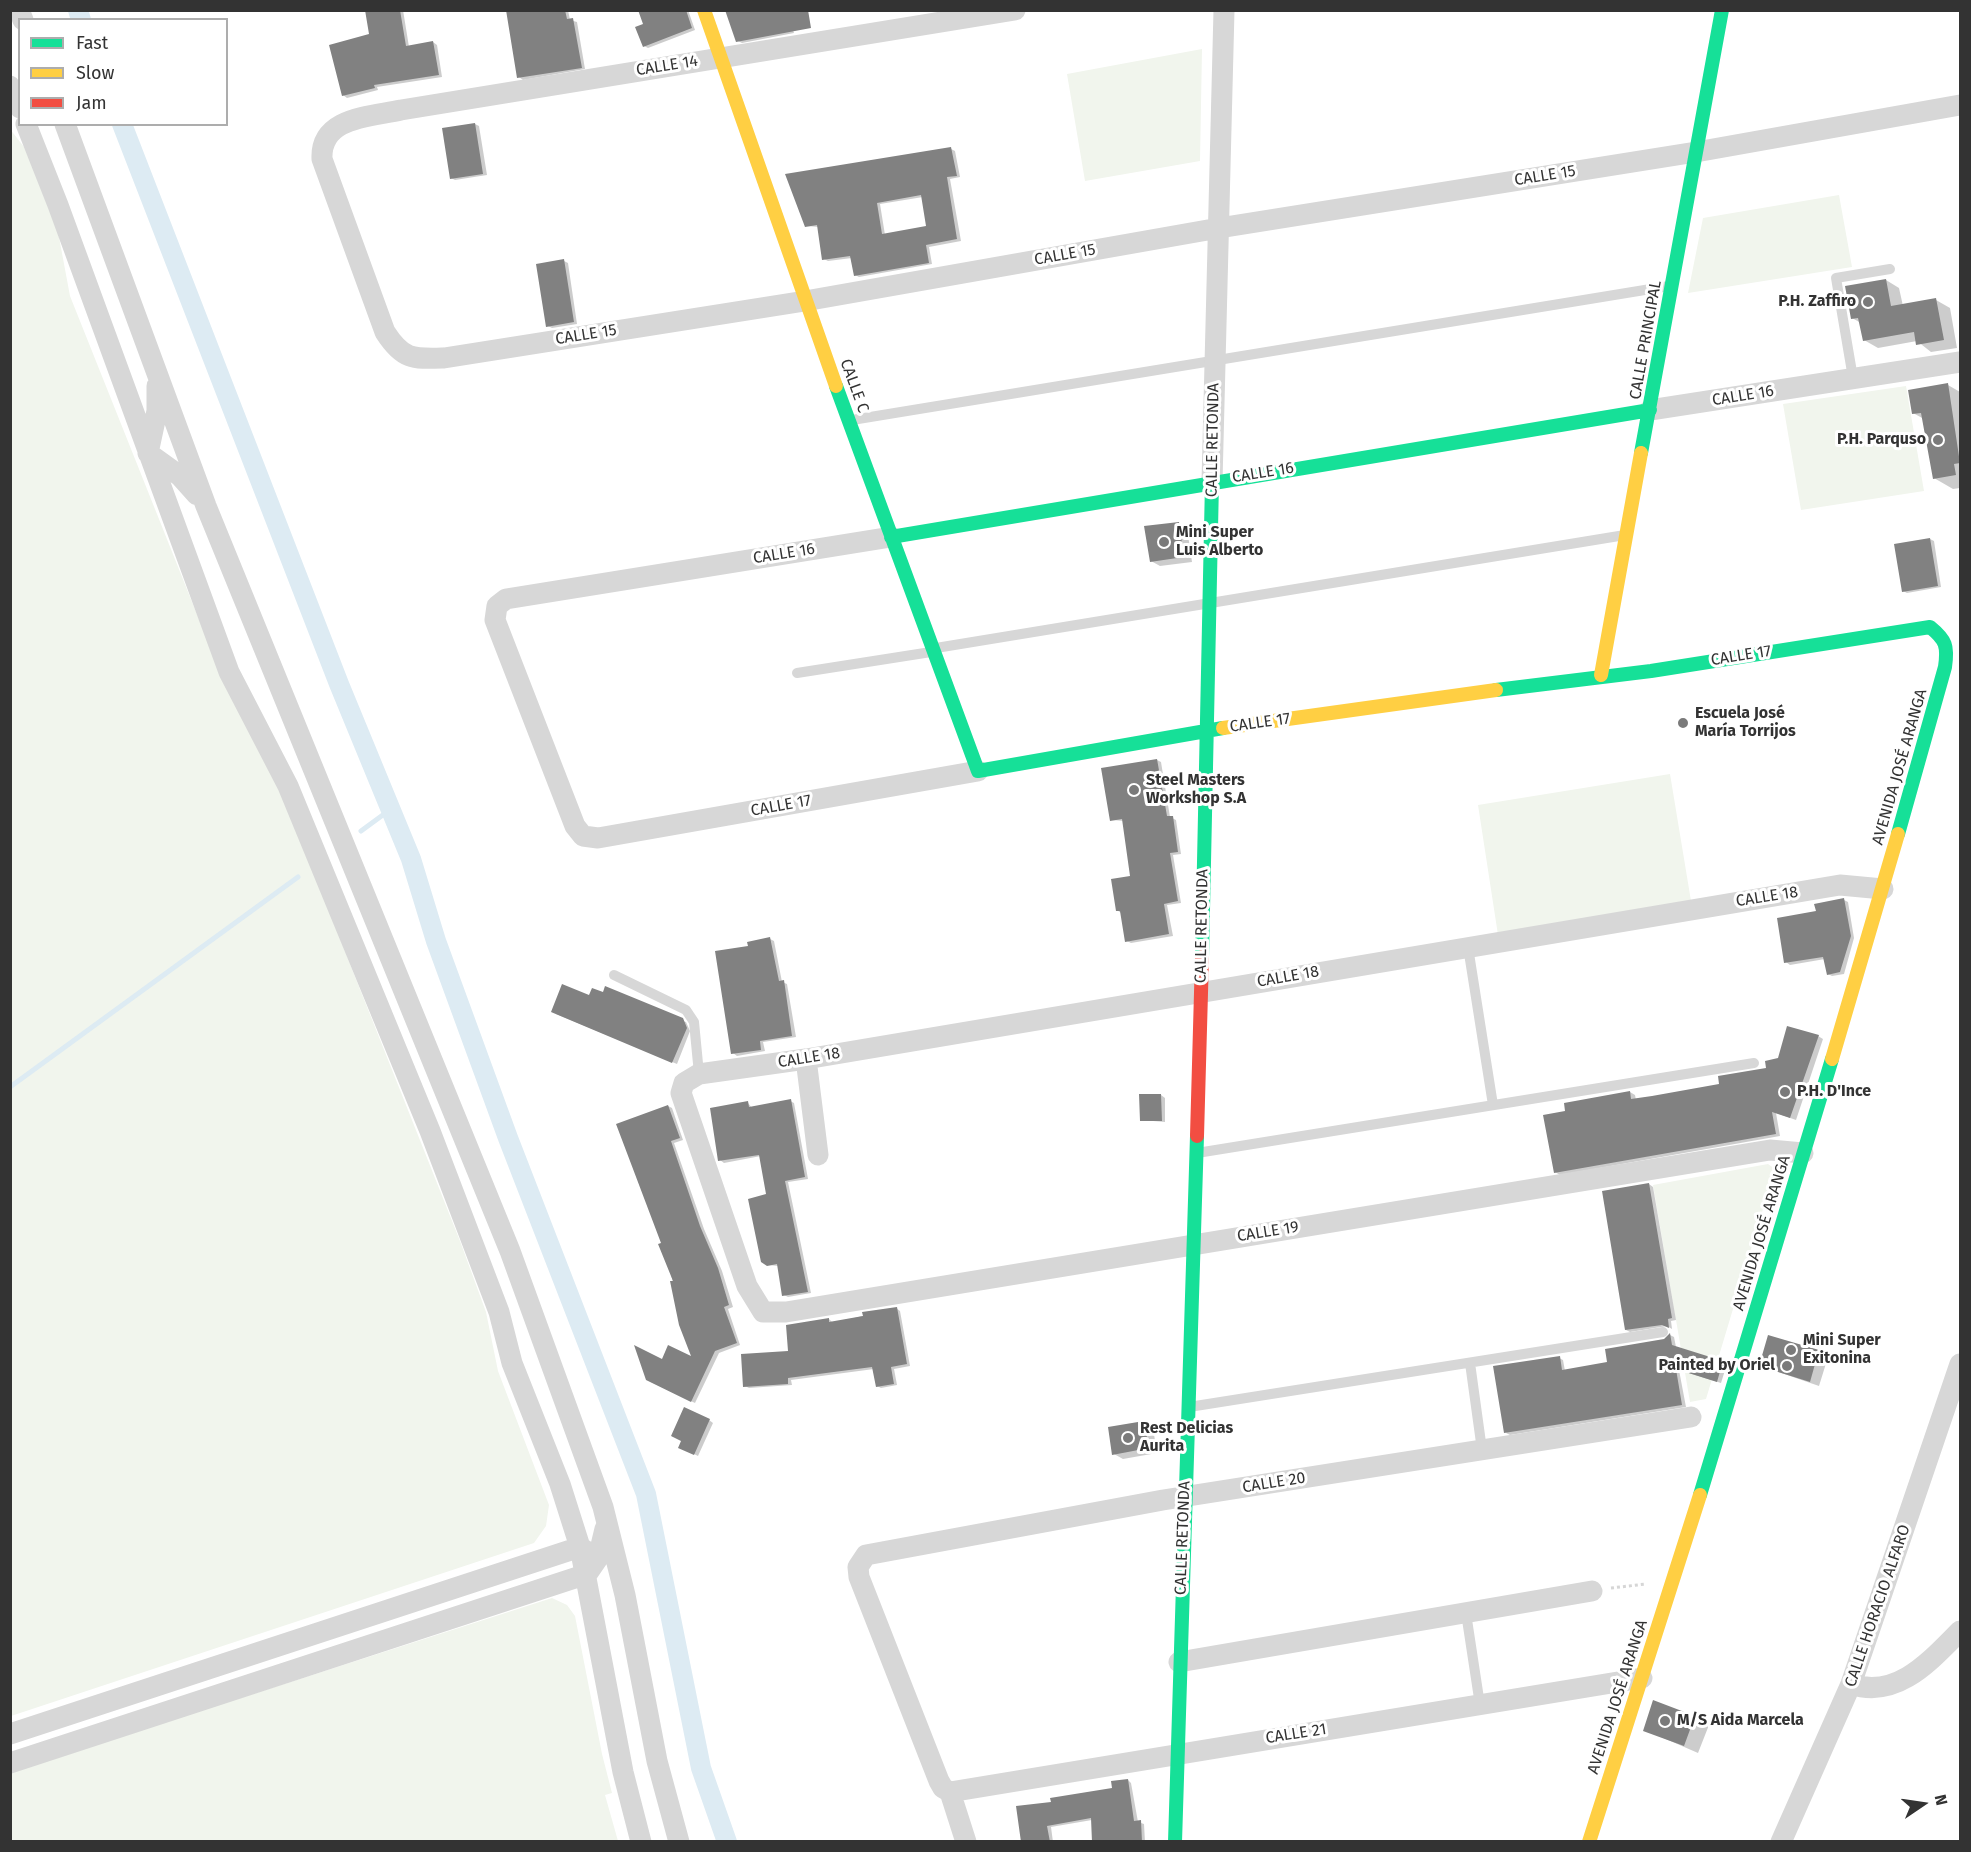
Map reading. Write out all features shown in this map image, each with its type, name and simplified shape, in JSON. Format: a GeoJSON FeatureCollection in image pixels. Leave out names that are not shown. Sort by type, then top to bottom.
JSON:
{"type":"FeatureCollection","features":[{"type":"Feature","properties":{"kind":"street","name":"CALLE C"},"geometry":{"type":"LineString","coordinates":[[704,10],[805,301],[978,771]]}},
{"type":"Feature","properties":{"kind":"street","name":"CALLE 14"},"geometry":{"type":"LineString","coordinates":[[325,137],[334,128],[347,122],[401,110],[1015,10]]}},
{"type":"Feature","properties":{"kind":"street","name":"CALLE RETONDA"},"geometry":{"type":"LineString","coordinates":[[1175,1842],[1201,992],[1224,10]]}},
{"type":"Feature","properties":{"kind":"street","name":"CALLE PRINCIPAL"},"geometry":{"type":"LineString","coordinates":[[1601,675],[1722,10]]}},
{"type":"Feature","properties":{"kind":"street"},"geometry":{"type":"LineString","coordinates":[[10,86],[18,104]]}},
{"type":"Feature","properties":{"kind":"street","name":"CALLE 15"},"geometry":{"type":"LineString","coordinates":[[325,137],[321,147],[322,159],[386,332],[395,347],[405,355],[417,359],[444,358],[805,301],[1219,228],[1696,152],[1960,105]]}},
{"type":"Feature","properties":{"kind":"street"},"geometry":{"type":"LineString","coordinates":[[27,126],[58,205],[229,672],[288,786],[430,1131],[491,1291],[512,1363],[560,1484],[580,1547],[593,1566],[623,1772],[641,1842]]}},
{"type":"Feature","properties":{"kind":"street"},"geometry":{"type":"LineString","coordinates":[[66,126],[206,507],[510,1251],[603,1507],[625,1595],[657,1761],[680,1842]]}},
{"type":"Feature","properties":{"kind":"street","name":"CALLE 16"},"geometry":{"type":"LineString","coordinates":[[583,836],[575,826],[495,620],[497,606],[506,599],[1650,410],[1960,362]]}},
{"type":"Feature","properties":{"kind":"street"},"geometry":{"type":"LineString","coordinates":[[148,453],[157,411],[155,367]]}},
{"type":"Feature","properties":{"kind":"street"},"geometry":{"type":"LineString","coordinates":[[148,453],[180,476],[206,507]]}},
{"type":"Feature","properties":{"kind":"street","name":"CALLE 17"},"geometry":{"type":"LineString","coordinates":[[583,836],[598,838],[1206,730],[1601,675],[1651,671],[1920,627],[1938,631]]}},
{"type":"Feature","properties":{"kind":"street","name":"AVENIDA JOSÉ ARANGA"},"geometry":{"type":"LineString","coordinates":[[1589,1842],[1671,1587],[1883,889],[1945,667],[1946,645],[1938,631]]}},
{"type":"Feature","properties":{"kind":"street","name":"CALLE 18"},"geometry":{"type":"LineString","coordinates":[[696,1076],[1840,885],[1856,884],[1883,889]]}},
{"type":"Feature","properties":{"kind":"street"},"geometry":{"type":"LineString","coordinates":[[806,1059],[818,1155]]}},
{"type":"Feature","properties":{"kind":"street","name":"CALLE 19"},"geometry":{"type":"LineString","coordinates":[[696,1076],[684,1083],[681,1093],[747,1286],[763,1312],[786,1312],[1770,1150],[1803,1153]]}},
{"type":"Feature","properties":{"kind":"street","name":"CALLE HORACIO ALFARO"},"geometry":{"type":"LineString","coordinates":[[1781,1842],[1851,1684],[1960,1364]]}},
{"type":"Feature","properties":{"kind":"street","name":"CALLE 20"},"geometry":{"type":"LineString","coordinates":[[950,1792],[943,1788],[939,1781],[859,1577],[860,1560],[873,1553],[1185,1497],[1691,1418]]}},
{"type":"Feature","properties":{"kind":"street"},"geometry":{"type":"LineString","coordinates":[[593,1566],[605,1533],[603,1507]]}},
{"type":"Feature","properties":{"kind":"street"},"geometry":{"type":"LineString","coordinates":[[10,1734],[580,1547]]}},
{"type":"Feature","properties":{"kind":"street"},"geometry":{"type":"LineString","coordinates":[[10,1763],[593,1566],[615,1575],[625,1595]]}},
{"type":"Feature","properties":{"kind":"street"},"geometry":{"type":"LineString","coordinates":[[1179,1662],[1592,1591]]}},
{"type":"Feature","properties":{"kind":"street"},"geometry":{"type":"LineString","coordinates":[[1851,1684],[1863,1688],[1898,1683],[1933,1658],[1960,1631]]}},
{"type":"Feature","properties":{"kind":"street","name":"CALLE 21"},"geometry":{"type":"LineString","coordinates":[[950,1792],[1642,1678]]}},
{"type":"Feature","properties":{"kind":"street"},"geometry":{"type":"LineString","coordinates":[[950,1792],[966,1842]]}},
{"type":"Feature","properties":{"kind":"lane"},"geometry":{"type":"LineString","coordinates":[[1853,378],[1836,278],[1890,269]]}},
{"type":"Feature","properties":{"kind":"lane"},"geometry":{"type":"LineString","coordinates":[[849,420],[1672,286]]}},
{"type":"Feature","properties":{"kind":"lane"},"geometry":{"type":"LineString","coordinates":[[797,673],[1627,534]]}},
{"type":"Feature","properties":{"kind":"lane"},"geometry":{"type":"LineString","coordinates":[[1468,947],[1493,1105]]}},
{"type":"Feature","properties":{"kind":"lane"},"geometry":{"type":"LineString","coordinates":[[614,975],[686,1010],[694,1022],[696,1076]]}},
{"type":"Feature","properties":{"kind":"lane"},"geometry":{"type":"LineString","coordinates":[[1196,1153],[1754,1063]]}},
{"type":"Feature","properties":{"kind":"lane"},"geometry":{"type":"LineString","coordinates":[[1187,1407],[1663,1332]]}},
{"type":"Feature","properties":{"kind":"lane"},"geometry":{"type":"LineString","coordinates":[[1470,1363],[1482,1450]]}},
{"type":"Feature","properties":{"kind":"lane"},"geometry":{"type":"LineString","coordinates":[[1466,1613],[1480,1705]]}},
{"type":"Feature","properties":{"kind":"path"},"geometry":{"type":"LineString","coordinates":[[1592,1591],[1654,1583],[1671,1587]]}},
{"type":"Feature","properties":{"kind":"shaded area"},"geometry":{"type":"Polygon","coordinates":[[[1202,49],[1200,161],[1085,181],[1067,74],[1202,49]]]}},
{"type":"Feature","properties":{"kind":"shaded area"},"geometry":{"type":"Polygon","coordinates":[[[10,129],[24,147],[56,221],[70,296],[208,642],[252,724],[460,1241],[486,1312],[498,1371],[549,1505],[546,1526],[534,1543],[11,1716],[10,129]]]}},
{"type":"Feature","properties":{"kind":"shaded area"},"geometry":{"type":"Polygon","coordinates":[[[1839,195],[1852,267],[1688,293],[1703,218],[1839,195]]]}},
{"type":"Feature","properties":{"kind":"shaded area"},"geometry":{"type":"Polygon","coordinates":[[[1906,386],[1924,491],[1801,510],[1783,404],[1906,386]]]}},
{"type":"Feature","properties":{"kind":"shaded area"},"geometry":{"type":"Polygon","coordinates":[[[1670,774],[1691,901],[1498,935],[1478,805],[1670,774]]]}},
{"type":"Feature","properties":{"kind":"shaded area"},"geometry":{"type":"Polygon","coordinates":[[[1768,1164],[1775,1169],[1706,1399],[1690,1402],[1653,1185],[1768,1164]]]}},
{"type":"Feature","properties":{"kind":"shaded area"},"geometry":{"type":"Polygon","coordinates":[[[552,1598],[567,1605],[575,1616],[602,1754],[612,1793],[605,1795],[618,1841],[11,1841],[10,1772],[552,1598]]]}},
{"type":"Feature","properties":{"kind":"building"},"geometry":{"type":"Polygon","coordinates":[[[365,10],[400,10],[406,46],[433,41],[439,75],[374,85],[375,88],[342,96],[329,45],[369,34],[365,10]]]}},
{"type":"Feature","properties":{"kind":"building"},"geometry":{"type":"Polygon","coordinates":[[[506,10],[565,10],[567,19],[573,18],[582,68],[517,78],[506,10]]]}},
{"type":"Feature","properties":{"kind":"building"},"geometry":{"type":"Polygon","coordinates":[[[638,10],[686,10],[692,28],[643,47],[635,27],[643,24],[638,10]]]}},
{"type":"Feature","properties":{"kind":"building"},"geometry":{"type":"Polygon","coordinates":[[[725,10],[808,10],[811,28],[736,42],[725,10]]]}},
{"type":"Feature","properties":{"kind":"building"},"geometry":{"type":"Polygon","coordinates":[[[475,123],[483,174],[450,179],[442,128],[475,123]]]}},
{"type":"Feature","properties":{"kind":"building"},"geometry":{"type":"Polygon","coordinates":[[[951,147],[957,176],[947,177],[957,239],[926,245],[929,263],[854,276],[850,256],[822,260],[817,225],[805,227],[785,174],[951,147]],[[921,195],[877,203],[882,234],[926,226],[921,195]]]}},
{"type":"Feature","properties":{"kind":"building"},"geometry":{"type":"Polygon","coordinates":[[[564,259],[574,322],[546,327],[536,264],[564,259]]]}},
{"type":"Feature","properties":{"kind":"building"},"geometry":{"type":"Polygon","coordinates":[[[1886,279],[1891,306],[1936,298],[1944,340],[1916,345],[1914,332],[1863,341],[1858,318],[1851,319],[1845,286],[1886,279]]]}},
{"type":"Feature","properties":{"kind":"building","name":"P.H. Parquso"},"geometry":{"type":"Polygon","coordinates":[[[1948,383],[1960,463],[1954,464],[1956,475],[1933,479],[1921,413],[1912,414],[1908,390],[1948,383]]]}},
{"type":"Feature","properties":{"kind":"building","name":"Mini Super Luis Alberto"},"geometry":{"type":"Polygon","coordinates":[[[1179,522],[1184,557],[1150,562],[1144,526],[1179,522]]]}},
{"type":"Feature","properties":{"kind":"building"},"geometry":{"type":"Polygon","coordinates":[[[1930,538],[1938,586],[1902,592],[1894,544],[1930,538]]]}},
{"type":"Feature","properties":{"kind":"building"},"geometry":{"type":"Polygon","coordinates":[[[1157,759],[1167,816],[1173,816],[1178,852],[1170,853],[1178,901],[1164,904],[1169,934],[1125,942],[1120,911],[1116,911],[1111,879],[1130,876],[1122,819],[1110,821],[1101,768],[1157,759]]]}},
{"type":"Feature","properties":{"kind":"building"},"geometry":{"type":"Polygon","coordinates":[[[1844,898],[1851,936],[1840,972],[1827,975],[1823,957],[1784,963],[1777,918],[1816,911],[1814,904],[1844,898]]]}},
{"type":"Feature","properties":{"kind":"building"},"geometry":{"type":"Polygon","coordinates":[[[770,937],[779,981],[784,980],[792,1036],[760,1041],[761,1050],[731,1054],[715,951],[748,946],[747,942],[770,937]]]}},
{"type":"Feature","properties":{"kind":"building"},"geometry":{"type":"Polygon","coordinates":[[[562,984],[589,995],[592,988],[603,992],[605,986],[683,1018],[687,1028],[672,1063],[551,1012],[562,984]]]}},
{"type":"Feature","properties":{"kind":"building"},"geometry":{"type":"Polygon","coordinates":[[[1787,1026],[1819,1035],[1790,1118],[1772,1112],[1776,1134],[1554,1173],[1543,1115],[1565,1111],[1564,1103],[1630,1091],[1631,1099],[1652,1096],[1719,1084],[1718,1076],[1766,1068],[1765,1061],[1778,1058],[1787,1026]]]}},
{"type":"Feature","properties":{"kind":"building"},"geometry":{"type":"Polygon","coordinates":[[[1139,1094],[1161,1094],[1162,1121],[1140,1121],[1139,1094]]]}},
{"type":"Feature","properties":{"kind":"building"},"geometry":{"type":"Polygon","coordinates":[[[791,1099],[805,1177],[785,1181],[808,1292],[782,1296],[777,1264],[767,1266],[761,1262],[748,1199],[766,1194],[759,1155],[718,1161],[710,1108],[748,1101],[749,1107],[791,1099]]]}},
{"type":"Feature","properties":{"kind":"building"},"geometry":{"type":"Polygon","coordinates":[[[668,1105],[680,1138],[671,1141],[700,1226],[718,1268],[729,1305],[724,1307],[737,1343],[715,1351],[691,1402],[646,1380],[634,1345],[662,1359],[668,1345],[691,1356],[679,1325],[670,1281],[673,1281],[658,1244],[661,1243],[616,1124],[668,1105]]]}},
{"type":"Feature","properties":{"kind":"building"},"geometry":{"type":"Polygon","coordinates":[[[1649,1183],[1672,1318],[1668,1319],[1669,1328],[1662,1325],[1625,1330],[1602,1191],[1649,1183]]]}},
{"type":"Feature","properties":{"kind":"building"},"geometry":{"type":"Polygon","coordinates":[[[897,1307],[907,1364],[891,1367],[894,1384],[876,1387],[872,1367],[788,1378],[788,1384],[743,1387],[741,1354],[788,1351],[786,1325],[829,1318],[829,1322],[863,1316],[862,1312],[897,1307]]]}},
{"type":"Feature","properties":{"kind":"building"},"geometry":{"type":"Polygon","coordinates":[[[1670,1333],[1672,1345],[1723,1361],[1717,1382],[1676,1369],[1682,1405],[1504,1433],[1493,1366],[1560,1356],[1562,1370],[1607,1362],[1605,1349],[1664,1339],[1670,1333]]]}},
{"type":"Feature","properties":{"kind":"building"},"geometry":{"type":"Polygon","coordinates":[[[1768,1335],[1819,1350],[1810,1382],[1759,1366],[1768,1335]]]}},
{"type":"Feature","properties":{"kind":"building"},"geometry":{"type":"Polygon","coordinates":[[[684,1407],[710,1419],[694,1455],[678,1448],[681,1441],[671,1436],[684,1407]]]}},
{"type":"Feature","properties":{"kind":"building","name":"Rest Delicias Aurita"},"geometry":{"type":"Polygon","coordinates":[[[1144,1421],[1149,1448],[1112,1455],[1108,1427],[1144,1421]]]}},
{"type":"Feature","properties":{"kind":"building","name":"M/S Aida Marcela"},"geometry":{"type":"Polygon","coordinates":[[[1653,1700],[1695,1716],[1684,1746],[1643,1731],[1653,1700]]]}},
{"type":"Feature","properties":{"kind":"building"},"geometry":{"type":"Polygon","coordinates":[[[1128,1779],[1134,1821],[1141,1820],[1142,1842],[1092,1842],[1091,1818],[1047,1826],[1050,1842],[1021,1842],[1016,1806],[1051,1802],[1050,1798],[1112,1788],[1111,1781],[1128,1779]]]}},
{"type":"Feature","properties":{"kind":"waterway"},"geometry":{"type":"LineString","coordinates":[[78,10],[80,18]]}},
{"type":"Feature","properties":{"kind":"waterway"},"geometry":{"type":"LineString","coordinates":[[123,126],[339,684],[411,859],[436,941],[508,1138],[646,1494],[701,1768],[727,1842]]}},
{"type":"Feature","properties":{"kind":"waterway"},"geometry":{"type":"LineString","coordinates":[[361,831],[391,809]]}},
{"type":"Feature","properties":{"kind":"waterway"},"geometry":{"type":"LineString","coordinates":[[10,1087],[298,877]]}},
{"type":"Feature","properties":{"kind":"traffic: fast"},"geometry":{"type":"LineString","coordinates":[[1641,453],[1722,10]]}},
{"type":"Feature","properties":{"kind":"traffic: fast"},"geometry":{"type":"LineString","coordinates":[[836,386],[978,771],[1223,728]]}},
{"type":"Feature","properties":{"kind":"traffic: fast"},"geometry":{"type":"LineString","coordinates":[[891,537],[1650,410]]}},
{"type":"Feature","properties":{"kind":"traffic: fast"},"geometry":{"type":"LineString","coordinates":[[1202,957],[1212,482]]}},
{"type":"Feature","properties":{"kind":"traffic: fast"},"geometry":{"type":"LineString","coordinates":[[1496,690],[1651,671],[1930,627],[1945,644],[1945,667],[1898,834]]}},
{"type":"Feature","properties":{"kind":"traffic: fast"},"geometry":{"type":"LineString","coordinates":[[1700,1495],[1832,1059]]}},
{"type":"Feature","properties":{"kind":"traffic: fast"},"geometry":{"type":"LineString","coordinates":[[1175,1842],[1197,1136]]}},
{"type":"Feature","properties":{"kind":"traffic: slow"},"geometry":{"type":"LineString","coordinates":[[704,10],[836,386]]}},
{"type":"Feature","properties":{"kind":"traffic: slow"},"geometry":{"type":"LineString","coordinates":[[1601,675],[1641,453]]}},
{"type":"Feature","properties":{"kind":"traffic: slow"},"geometry":{"type":"LineString","coordinates":[[1223,728],[1496,690]]}},
{"type":"Feature","properties":{"kind":"traffic: slow"},"geometry":{"type":"LineString","coordinates":[[1832,1059],[1898,834]]}},
{"type":"Feature","properties":{"kind":"traffic: slow"},"geometry":{"type":"LineString","coordinates":[[1589,1842],[1700,1495]]}},
{"type":"Feature","properties":{"kind":"traffic: jam"},"geometry":{"type":"LineString","coordinates":[[1197,1136],[1202,957]]}},
{"type":"Feature","properties":{"kind":"place","name":"P.H. Zaffiro"},"geometry":{"type":"Point","coordinates":[1868,302]}},
{"type":"Feature","properties":{"kind":"place","name":"P.H. Parquso"},"geometry":{"type":"Point","coordinates":[1938,440]}},
{"type":"Feature","properties":{"kind":"place","name":"Mini Super Luis Alberto"},"geometry":{"type":"Point","coordinates":[1164,542]}},
{"type":"Feature","properties":{"kind":"place","name":"Escuela José María Torrijos"},"geometry":{"type":"Point","coordinates":[1683,723]}},
{"type":"Feature","properties":{"kind":"place","name":"Steel Masters Workshop S.A"},"geometry":{"type":"Point","coordinates":[1134,790]}},
{"type":"Feature","properties":{"kind":"place","name":"P.H. D'Ince"},"geometry":{"type":"Point","coordinates":[1785,1092]}},
{"type":"Feature","properties":{"kind":"place","name":"Mini Super Exitonina"},"geometry":{"type":"Point","coordinates":[1791,1350]}},
{"type":"Feature","properties":{"kind":"place","name":"Painted by Oriel"},"geometry":{"type":"Point","coordinates":[1787,1366]}},
{"type":"Feature","properties":{"kind":"place","name":"Rest Delicias Aurita"},"geometry":{"type":"Point","coordinates":[1128,1438]}},
{"type":"Feature","properties":{"kind":"place","name":"M/S Aida Marcela"},"geometry":{"type":"Point","coordinates":[1665,1721]}}]}
